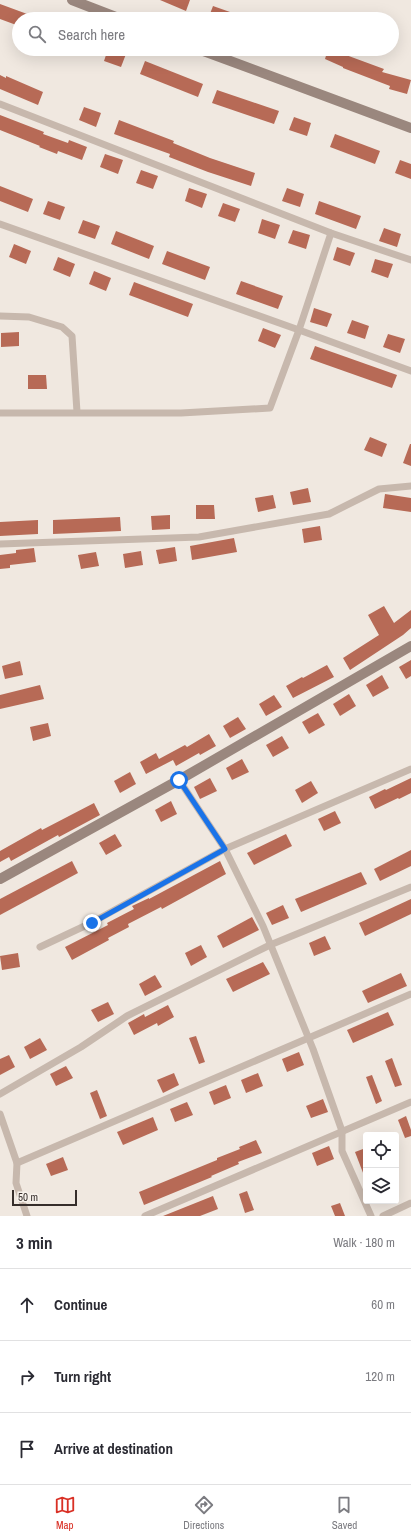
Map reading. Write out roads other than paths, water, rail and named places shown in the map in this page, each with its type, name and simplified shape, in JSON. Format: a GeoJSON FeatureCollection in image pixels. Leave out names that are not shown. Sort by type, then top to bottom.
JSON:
{"type":"FeatureCollection","features":[{"type":"Feature","properties":{"kind":"street"},"geometry":{"type":"LineString","coordinates":[[72,0],[103,12]]}},
{"type":"Feature","properties":{"kind":"street"},"geometry":{"type":"LineString","coordinates":[[216,56],[411,128]]}},
{"type":"Feature","properties":{"kind":"street"},"geometry":{"type":"LineString","coordinates":[[0,104],[332,233],[411,260]]}},
{"type":"Feature","properties":{"kind":"street"},"geometry":{"type":"LineString","coordinates":[[0,224],[411,371]]}},
{"type":"Feature","properties":{"kind":"street"},"geometry":{"type":"LineString","coordinates":[[0,413],[181,413],[270,408],[299,330],[332,233]]}},
{"type":"Feature","properties":{"kind":"street"},"geometry":{"type":"LineString","coordinates":[[0,316],[29,318],[62,327],[72,336],[78,412]]}},
{"type":"Feature","properties":{"kind":"street"},"geometry":{"type":"LineString","coordinates":[[0,544],[199,537],[329,514],[379,489],[411,486]]}},
{"type":"Feature","properties":{"kind":"street"},"geometry":{"type":"LineString","coordinates":[[0,879],[179,780],[411,646]]}},
{"type":"Feature","properties":{"kind":"street"},"geometry":{"type":"LineString","coordinates":[[40,947],[92,923],[225,849],[411,769]]}},
{"type":"Feature","properties":{"kind":"street"},"geometry":{"type":"LineString","coordinates":[[179,780],[225,849],[263,926],[309,1039],[342,1131],[342,1151],[371,1216]]}},
{"type":"Feature","properties":{"kind":"street"},"geometry":{"type":"LineString","coordinates":[[0,1094],[81,1046],[127,1016],[270,946],[411,887]]}},
{"type":"Feature","properties":{"kind":"street"},"geometry":{"type":"LineString","coordinates":[[17,1163],[411,994]]}},
{"type":"Feature","properties":{"kind":"street"},"geometry":{"type":"LineString","coordinates":[[145,1216],[411,1102]]}},
{"type":"Feature","properties":{"kind":"street"},"geometry":{"type":"LineString","coordinates":[[0,1114],[17,1163],[16,1184],[27,1216]]}},
{"type":"Feature","properties":{"kind":"street"},"geometry":{"type":"LineString","coordinates":[[0,1141],[8,1138]]}},
{"type":"Feature","properties":{"kind":"street"},"geometry":{"type":"LineString","coordinates":[[383,1216],[411,1203]]}}]}
